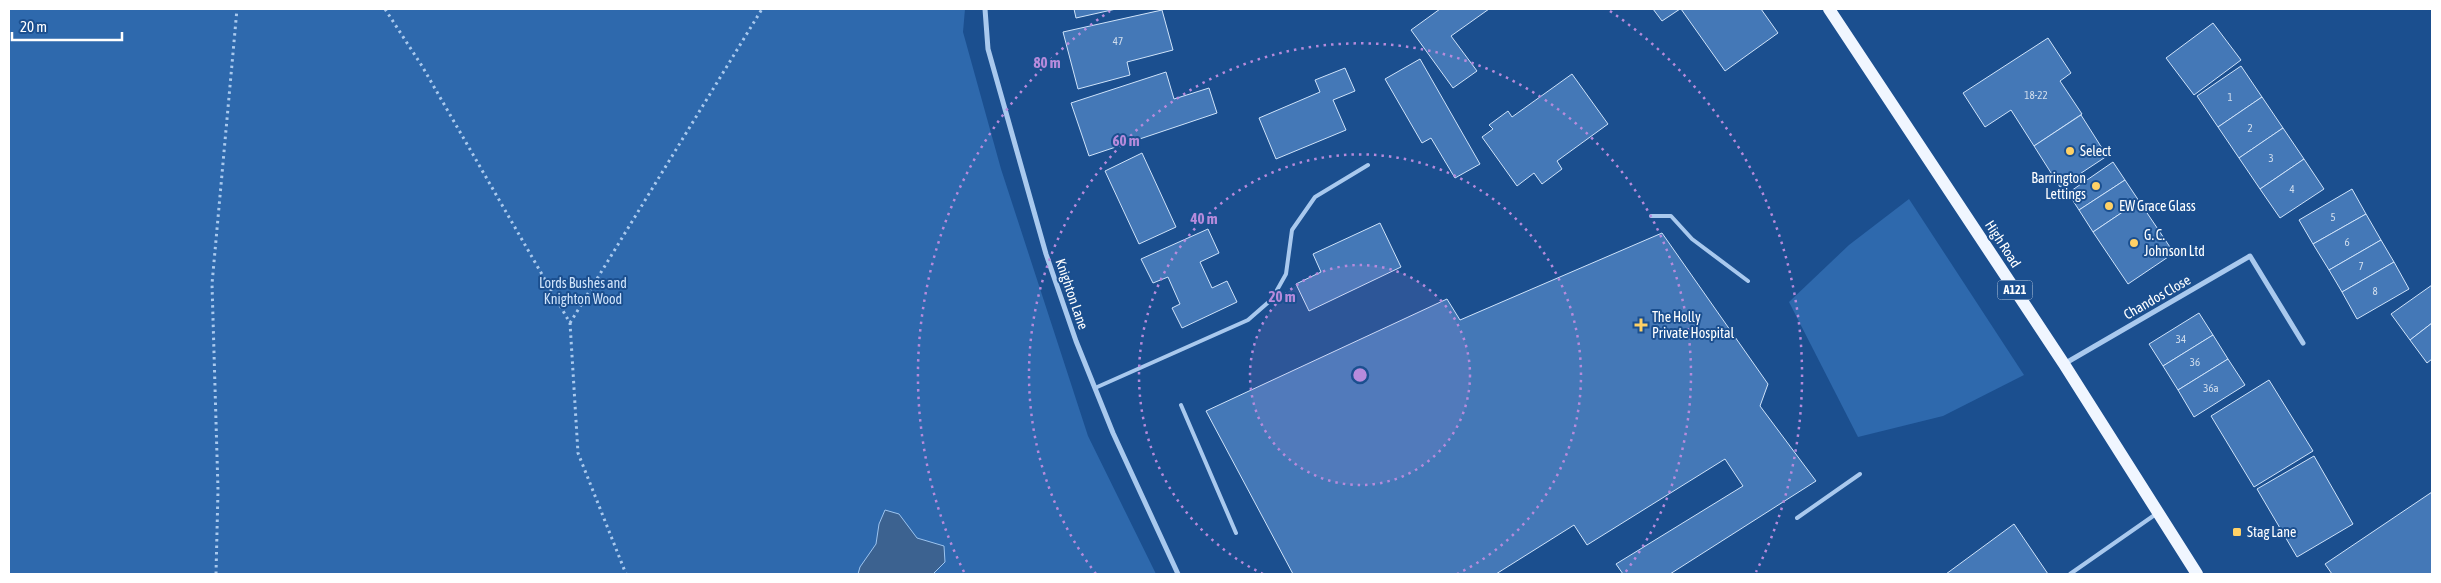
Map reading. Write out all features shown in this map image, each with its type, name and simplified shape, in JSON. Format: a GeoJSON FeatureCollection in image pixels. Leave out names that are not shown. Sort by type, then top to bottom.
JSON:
{"type":"FeatureCollection","features":[{"type":"Feature","properties":{"kind":"main road","name":"High Road"},"geometry":{"type":"LineString","coordinates":[[1829,9],[2064,364],[2197,574]]}},
{"type":"Feature","properties":{"kind":"street","name":"Knighton Lane"},"geometry":{"type":"LineString","coordinates":[[985,9],[988,49],[1046,254],[1113,433],[1178,574]]}},
{"type":"Feature","properties":{"kind":"street","name":"Chandos Close"},"geometry":{"type":"LineString","coordinates":[[2064,364],[2250,256],[2304,343]]}},
{"type":"Feature","properties":{"kind":"lane"},"geometry":{"type":"LineString","coordinates":[[1095,388],[1248,320],[1272,299],[1286,274],[1292,230],[1315,196],[1368,165]]}},
{"type":"Feature","properties":{"kind":"lane"},"geometry":{"type":"LineString","coordinates":[[1651,216],[1671,216],[1692,239],[1748,281]]}},
{"type":"Feature","properties":{"kind":"lane"},"geometry":{"type":"LineString","coordinates":[[1181,405],[1236,533]]}},
{"type":"Feature","properties":{"kind":"lane"},"geometry":{"type":"LineString","coordinates":[[1796,518],[1860,474]]}},
{"type":"Feature","properties":{"kind":"lane"},"geometry":{"type":"LineString","coordinates":[[2070,574],[2159,512]]}},
{"type":"Feature","properties":{"kind":"path"},"geometry":{"type":"LineString","coordinates":[[216,574],[218,490],[212,284],[237,9]]}},
{"type":"Feature","properties":{"kind":"path"},"geometry":{"type":"LineString","coordinates":[[385,9],[422,66],[570,323],[578,453],[626,574]]}},
{"type":"Feature","properties":{"kind":"path"},"geometry":{"type":"LineString","coordinates":[[570,323],[762,9]]}},
{"type":"Feature","properties":{"kind":"green space","name":"Lords Bushes and Knighton Wood"},"geometry":{"type":"Polygon","coordinates":[[[9,9],[965,9],[963,32],[1001,169],[1088,436],[1156,574],[9,574],[9,9]]]}},
{"type":"Feature","properties":{"kind":"green space"},"geometry":{"type":"Polygon","coordinates":[[[1909,199],[2024,375],[1943,416],[1858,437],[1789,302],[1849,245],[1909,199]]]}},
{"type":"Feature","properties":{"kind":"shaded area"},"geometry":{"type":"Polygon","coordinates":[[[885,510],[899,514],[917,538],[944,546],[945,562],[933,574],[858,574],[860,567],[876,544],[879,524],[885,510]]]}},
{"type":"Feature","properties":{"kind":"building"},"geometry":{"type":"Polygon","coordinates":[[[1074,9],[1116,9],[1076,18],[1074,9]]]}},
{"type":"Feature","properties":{"kind":"building"},"geometry":{"type":"Polygon","coordinates":[[[1440,9],[1489,9],[1451,36],[1477,71],[1453,88],[1411,30],[1440,9]]]}},
{"type":"Feature","properties":{"kind":"building"},"geometry":{"type":"Polygon","coordinates":[[[1653,9],[1680,9],[1662,21],[1653,9]]]}},
{"type":"Feature","properties":{"kind":"building"},"geometry":{"type":"Polygon","coordinates":[[[1681,9],[1761,9],[1778,33],[1725,71],[1681,9]]]}},
{"type":"Feature","properties":{"kind":"building"},"geometry":{"type":"Polygon","coordinates":[[[1162,10],[1173,50],[1127,62],[1130,75],[1078,89],[1063,32],[1162,10]]]}},
{"type":"Feature","properties":{"kind":"building"},"geometry":{"type":"Polygon","coordinates":[[[2213,23],[2241,60],[2194,95],[2166,58],[2213,23]]]}},
{"type":"Feature","properties":{"kind":"building"},"geometry":{"type":"Polygon","coordinates":[[[2048,38],[2071,73],[2060,81],[2082,114],[2034,146],[2011,110],[1985,127],[1963,93],[2048,38]]]}},
{"type":"Feature","properties":{"kind":"building"},"geometry":{"type":"Polygon","coordinates":[[[1420,59],[1480,164],[1455,178],[1431,138],[1422,143],[1385,79],[1420,59]]]}},
{"type":"Feature","properties":{"kind":"building"},"geometry":{"type":"Polygon","coordinates":[[[2241,66],[2262,97],[2218,127],[2197,96],[2241,66]]]}},
{"type":"Feature","properties":{"kind":"building"},"geometry":{"type":"Polygon","coordinates":[[[1345,68],[1355,91],[1333,100],[1346,130],[1276,159],[1259,118],[1320,92],[1315,80],[1345,68]]]}},
{"type":"Feature","properties":{"kind":"building"},"geometry":{"type":"Polygon","coordinates":[[[1166,72],[1174,99],[1209,88],[1217,113],[1089,156],[1071,103],[1166,72]]]}},
{"type":"Feature","properties":{"kind":"building"},"geometry":{"type":"Polygon","coordinates":[[[1572,74],[1608,124],[1557,161],[1562,169],[1542,184],[1534,173],[1517,186],[1482,137],[1493,129],[1489,125],[1508,111],[1512,117],[1572,74]]]}},
{"type":"Feature","properties":{"kind":"building"},"geometry":{"type":"Polygon","coordinates":[[[2262,97],[2283,128],[2239,158],[2218,127],[2262,97]]]}},
{"type":"Feature","properties":{"kind":"building","name":"Select"},"geometry":{"type":"Polygon","coordinates":[[[2081,115],[2107,156],[2060,187],[2034,146],[2081,115]]]}},
{"type":"Feature","properties":{"kind":"building"},"geometry":{"type":"Polygon","coordinates":[[[2283,128],[2304,159],[2260,189],[2239,158],[2283,128]]]}},
{"type":"Feature","properties":{"kind":"building"},"geometry":{"type":"Polygon","coordinates":[[[1142,153],[1176,227],[1139,244],[1105,171],[1142,153]]]}},
{"type":"Feature","properties":{"kind":"building"},"geometry":{"type":"Polygon","coordinates":[[[2304,159],[2324,189],[2280,218],[2260,189],[2304,159]]]}},
{"type":"Feature","properties":{"kind":"building","name":"Barrington Lettings"},"geometry":{"type":"Polygon","coordinates":[[[2113,162],[2125,180],[2079,210],[2068,193],[2113,162]]]}},
{"type":"Feature","properties":{"kind":"building","name":"EW Grace Glass"},"geometry":{"type":"Polygon","coordinates":[[[2125,180],[2139,201],[2093,232],[2079,210],[2125,180]]]}},
{"type":"Feature","properties":{"kind":"building"},"geometry":{"type":"Polygon","coordinates":[[[2352,189],[2366,214],[2313,244],[2299,220],[2352,189]]]}},
{"type":"Feature","properties":{"kind":"building","name":"G. C. Johnson Ltd"},"geometry":{"type":"Polygon","coordinates":[[[2139,201],[2174,253],[2128,284],[2093,232],[2139,201]]]}},
{"type":"Feature","properties":{"kind":"building"},"geometry":{"type":"Polygon","coordinates":[[[2366,214],[2381,240],[2329,270],[2313,244],[2366,214]]]}},
{"type":"Feature","properties":{"kind":"building"},"geometry":{"type":"Polygon","coordinates":[[[1380,223],[1401,267],[1309,311],[1296,284],[1321,272],[1313,254],[1380,223]]]}},
{"type":"Feature","properties":{"kind":"building"},"geometry":{"type":"Polygon","coordinates":[[[1208,229],[1219,253],[1200,262],[1212,288],[1227,281],[1237,302],[1182,328],[1172,308],[1180,304],[1168,277],[1153,283],[1141,259],[1208,229]]]}},
{"type":"Feature","properties":{"kind":"building"},"geometry":{"type":"Polygon","coordinates":[[[1662,233],[1768,384],[1760,406],[1816,481],[1670,574],[1623,574],[1616,564],[1743,486],[1725,459],[1587,545],[1574,525],[1496,574],[1293,574],[1206,411],[1447,299],[1460,320],[1662,233]]]}},
{"type":"Feature","properties":{"kind":"building"},"geometry":{"type":"Polygon","coordinates":[[[2381,240],[2394,262],[2342,292],[2329,270],[2381,240]]]}},
{"type":"Feature","properties":{"kind":"building"},"geometry":{"type":"Polygon","coordinates":[[[2394,262],[2409,289],[2357,319],[2342,292],[2394,262]]]}},
{"type":"Feature","properties":{"kind":"building"},"geometry":{"type":"Polygon","coordinates":[[[2432,285],[2432,323],[2410,340],[2391,314],[2432,285]]]}},
{"type":"Feature","properties":{"kind":"building"},"geometry":{"type":"Polygon","coordinates":[[[2199,313],[2213,335],[2163,366],[2149,344],[2199,313]]]}},
{"type":"Feature","properties":{"kind":"building"},"geometry":{"type":"Polygon","coordinates":[[[2432,323],[2432,359],[2427,363],[2410,340],[2432,323]]]}},
{"type":"Feature","properties":{"kind":"building"},"geometry":{"type":"Polygon","coordinates":[[[2213,335],[2228,359],[2178,390],[2163,366],[2213,335]]]}},
{"type":"Feature","properties":{"kind":"building"},"geometry":{"type":"Polygon","coordinates":[[[2228,359],[2245,385],[2194,417],[2178,390],[2228,359]]]}},
{"type":"Feature","properties":{"kind":"building"},"geometry":{"type":"Polygon","coordinates":[[[2269,380],[2313,451],[2254,487],[2211,416],[2269,380]]]}},
{"type":"Feature","properties":{"kind":"building"},"geometry":{"type":"Polygon","coordinates":[[[2314,456],[2353,524],[2297,557],[2257,489],[2314,456]]]}},
{"type":"Feature","properties":{"kind":"building"},"geometry":{"type":"Polygon","coordinates":[[[2432,492],[2432,574],[2332,574],[2325,564],[2432,492]]]}},
{"type":"Feature","properties":{"kind":"building"},"geometry":{"type":"Polygon","coordinates":[[[2014,524],[2048,574],[1946,574],[2014,524]]]}},
{"type":"Feature","properties":{"kind":"place","name":"Select"},"geometry":{"type":"Point","coordinates":[2070,151]}},
{"type":"Feature","properties":{"kind":"place","name":"Barrington Lettings"},"geometry":{"type":"Point","coordinates":[2096,186]}},
{"type":"Feature","properties":{"kind":"place","name":"EW Grace Glass"},"geometry":{"type":"Point","coordinates":[2109,206]}},
{"type":"Feature","properties":{"kind":"place","name":"G. C. Johnson Ltd"},"geometry":{"type":"Point","coordinates":[2134,243]}},
{"type":"Feature","properties":{"kind":"place","name":"The Holly Private Hospital"},"geometry":{"type":"Point","coordinates":[1641,325]}},
{"type":"Feature","properties":{"kind":"place","name":"Stag Lane"},"geometry":{"type":"Point","coordinates":[2237,532]}}]}
